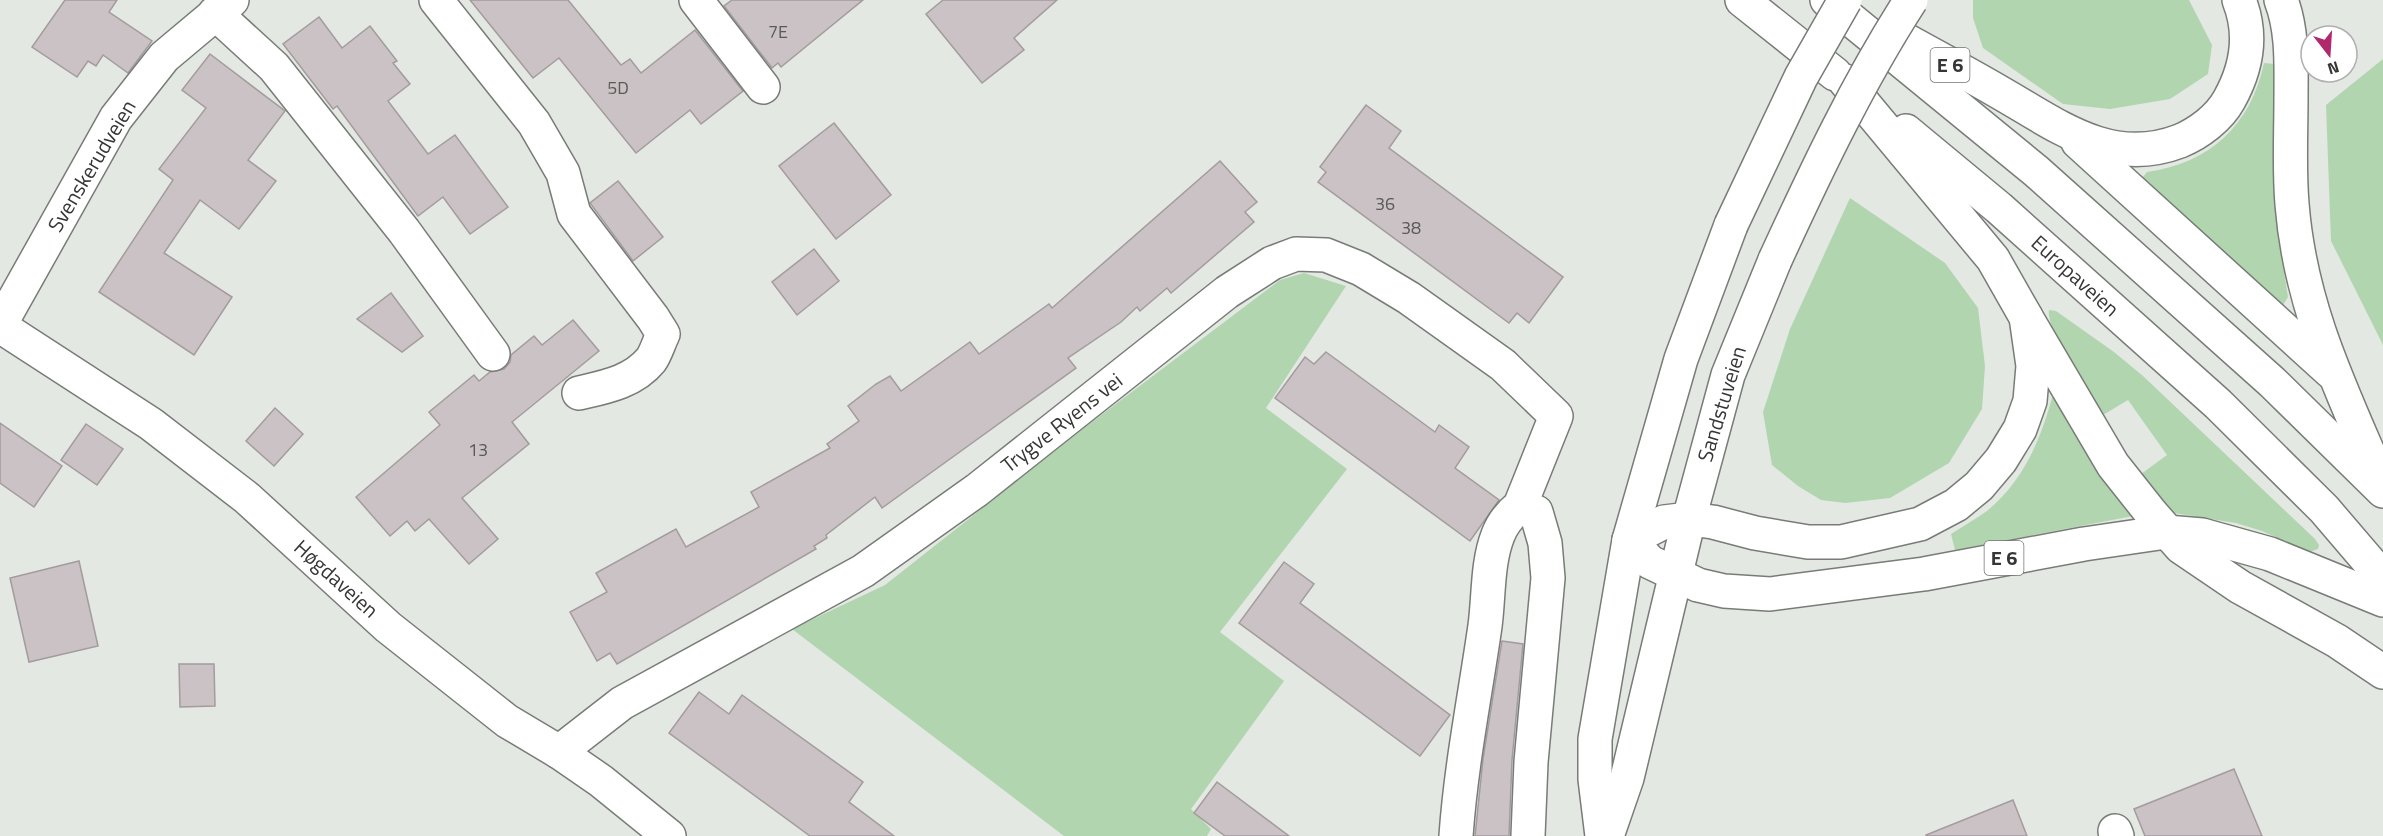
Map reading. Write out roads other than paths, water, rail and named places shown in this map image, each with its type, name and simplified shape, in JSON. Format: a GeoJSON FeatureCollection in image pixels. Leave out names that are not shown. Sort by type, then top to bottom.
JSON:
{"type":"FeatureCollection","features":[{"type":"Feature","properties":{"kind":"main road"},"geometry":{"type":"LineString","coordinates":[[436,0],[534,123],[563,173],[574,214],[663,334],[651,359],[631,377],[611,386],[579,393]]}},
{"type":"Feature","properties":{"kind":"main road"},"geometry":{"type":"LineString","coordinates":[[696,0],[763,87]]}},
{"type":"Feature","properties":{"kind":"main road","name":"Europaveien"},"geometry":{"type":"LineString","coordinates":[[1742,0],[1845,81],[1999,208],[2218,404],[2324,509],[2383,578]]}},
{"type":"Feature","properties":{"kind":"main road","name":"E 6"},"geometry":{"type":"LineString","coordinates":[[1827,0],[2044,179],[2272,382],[2383,491]]}},
{"type":"Feature","properties":{"kind":"main road","name":"E 6"},"geometry":{"type":"LineString","coordinates":[[1834,0],[2066,131],[2116,149],[2139,150],[2164,147],[2188,138],[2209,124],[2226,106],[2239,83],[2246,58],[2248,33],[2239,0]]}},
{"type":"Feature","properties":{"kind":"main road"},"geometry":{"type":"LineString","coordinates":[[1602,836],[1594,779],[1595,739],[1629,540],[1681,359],[1731,225],[1801,77],[1845,0]]}},
{"type":"Feature","properties":{"kind":"main road","name":"Sandstuveien"},"geometry":{"type":"LineString","coordinates":[[1607,836],[1627,778],[1689,519],[1728,375],[1775,260],[1809,185],[1886,39],[1911,0]]}},
{"type":"Feature","properties":{"kind":"main road","name":"E 6"},"geometry":{"type":"LineString","coordinates":[[2281,0],[2289,31],[2292,202],[2296,247],[2303,282],[2335,376],[2383,486]]}},
{"type":"Feature","properties":{"kind":"main road"},"geometry":{"type":"LineString","coordinates":[[224,7],[404,231],[493,354]]}},
{"type":"Feature","properties":{"kind":"main road","name":"Svenskerudveien"},"geometry":{"type":"LineString","coordinates":[[0,325],[116,118],[164,57],[224,7]]}},
{"type":"Feature","properties":{"kind":"main road"},"geometry":{"type":"LineString","coordinates":[[1845,81],[1993,259],[2113,465],[2166,532],[2181,547],[2240,587],[2337,640],[2383,672]]}},
{"type":"Feature","properties":{"kind":"main road","name":"E 6"},"geometry":{"type":"LineString","coordinates":[[2066,131],[2335,376]]}},
{"type":"Feature","properties":{"kind":"main road","name":"Trygve Ryens vei"},"geometry":{"type":"LineString","coordinates":[[559,752],[622,703],[863,571],[977,490],[1227,292],[1272,263],[1296,254],[1326,255],[1361,269],[1409,298],[1503,365],[1556,416],[1520,506]]}},
{"type":"Feature","properties":{"kind":"main road"},"geometry":{"type":"LineString","coordinates":[[1629,540],[1664,522],[1689,519],[1808,542],[1841,542],[1920,524],[1956,505],[1979,486],[2001,460],[2020,429],[2030,401],[2033,366],[2026,317]]}},
{"type":"Feature","properties":{"kind":"main road","name":"Høgdaveien"},"geometry":{"type":"LineString","coordinates":[[0,325],[151,424],[247,498],[388,627],[507,721],[559,752],[601,781],[669,836]]}},
{"type":"Feature","properties":{"kind":"main road"},"geometry":{"type":"LineString","coordinates":[[1456,836],[1459,796],[1485,623],[1490,566],[1498,535],[1508,516],[1520,506],[1536,512],[1545,543],[1548,578],[1531,762],[1528,836]]}},
{"type":"Feature","properties":{"kind":"main road","name":"E 6"},"geometry":{"type":"LineString","coordinates":[[1629,540],[1650,562],[1698,585],[1724,591],[1770,594],[1924,574],[2084,543],[2166,532],[2202,535],[2259,550],[2383,600]]}}]}
